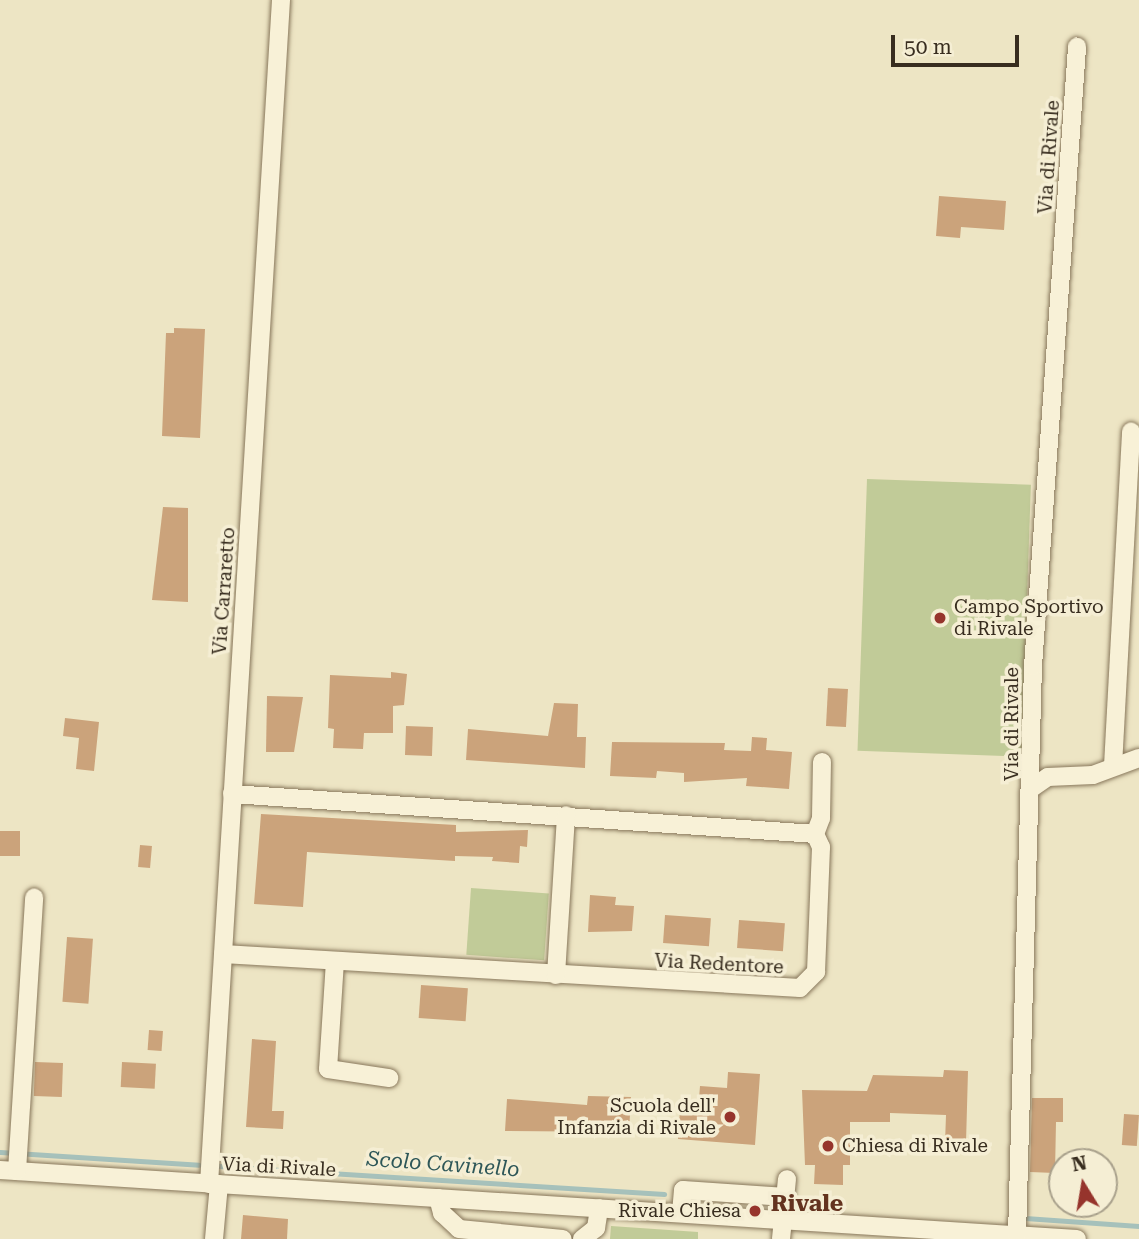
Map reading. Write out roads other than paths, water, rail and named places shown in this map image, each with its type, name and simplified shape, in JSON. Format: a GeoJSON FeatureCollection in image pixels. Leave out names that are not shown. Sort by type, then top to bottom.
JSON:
{"type":"FeatureCollection","features":[{"type":"Feature","properties":{"kind":"street","name":"Via Carraretto"},"geometry":{"type":"LineString","coordinates":[[214,1239],[223,954],[281,0]]}},
{"type":"Feature","properties":{"kind":"street","name":"Via di Rivale"},"geometry":{"type":"LineString","coordinates":[[1017,1235],[1032,788],[1033,666],[1077,47]]}},
{"type":"Feature","properties":{"kind":"street"},"geometry":{"type":"LineString","coordinates":[[1113,766],[1131,430]]}},
{"type":"Feature","properties":{"kind":"street"},"geometry":{"type":"LineString","coordinates":[[1032,788],[1048,777],[1093,775],[1139,758]]}},
{"type":"Feature","properties":{"kind":"street","name":"Via Redentore"},"geometry":{"type":"LineString","coordinates":[[223,954],[790,989],[807,986],[817,965],[821,847],[815,834],[821,818],[822,762]]}},
{"type":"Feature","properties":{"kind":"street"},"geometry":{"type":"LineString","coordinates":[[232,794],[815,834]]}},
{"type":"Feature","properties":{"kind":"street"},"geometry":{"type":"LineString","coordinates":[[556,975],[566,815]]}},
{"type":"Feature","properties":{"kind":"street"},"geometry":{"type":"LineString","coordinates":[[11,1167],[18,1143],[34,898]]}},
{"type":"Feature","properties":{"kind":"street"},"geometry":{"type":"LineString","coordinates":[[335,961],[328,1069],[389,1078]]}},
{"type":"Feature","properties":{"kind":"street","name":"Via di Rivale"},"geometry":{"type":"LineString","coordinates":[[11,1167],[214,1184],[438,1198],[598,1215],[681,1213],[783,1218],[990,1236],[1077,1239]]}},
{"type":"Feature","properties":{"kind":"street"},"geometry":{"type":"LineString","coordinates":[[681,1213],[683,1190],[787,1188],[781,1239]]}},
{"type":"Feature","properties":{"kind":"street"},"geometry":{"type":"LineString","coordinates":[[438,1198],[442,1213],[459,1229],[563,1239]]}},
{"type":"Feature","properties":{"kind":"street"},"geometry":{"type":"LineString","coordinates":[[582,1239],[598,1215]]}},
{"type":"Feature","properties":{"kind":"waterway","name":"Scolo Cavinello"},"geometry":{"type":"LineString","coordinates":[[0,1152],[199,1165]]}},
{"type":"Feature","properties":{"kind":"waterway","name":"Scolo Cavinello"},"geometry":{"type":"LineString","coordinates":[[219,1166],[664,1194]]}},
{"type":"Feature","properties":{"kind":"waterway","name":"Scolo Cavinello"},"geometry":{"type":"LineString","coordinates":[[1025,1218],[1139,1226]]}},
{"type":"Feature","properties":{"kind":"place","name":"Campo Sportivo di Rivale"},"geometry":{"type":"Point","coordinates":[940,618]}},
{"type":"Feature","properties":{"kind":"place","name":"Scuola dell' Infanzia di Rivale"},"geometry":{"type":"Point","coordinates":[730,1117]}},
{"type":"Feature","properties":{"kind":"place","name":"Chiesa di Rivale"},"geometry":{"type":"Point","coordinates":[828,1146]}},
{"type":"Feature","properties":{"kind":"place","name":"Rivale Chiesa"},"geometry":{"type":"Point","coordinates":[755,1211]}},
{"type":"Feature","properties":{"kind":"district","name":"Rivale"},"geometry":{"type":"Point","coordinates":[807,1204]}}]}
